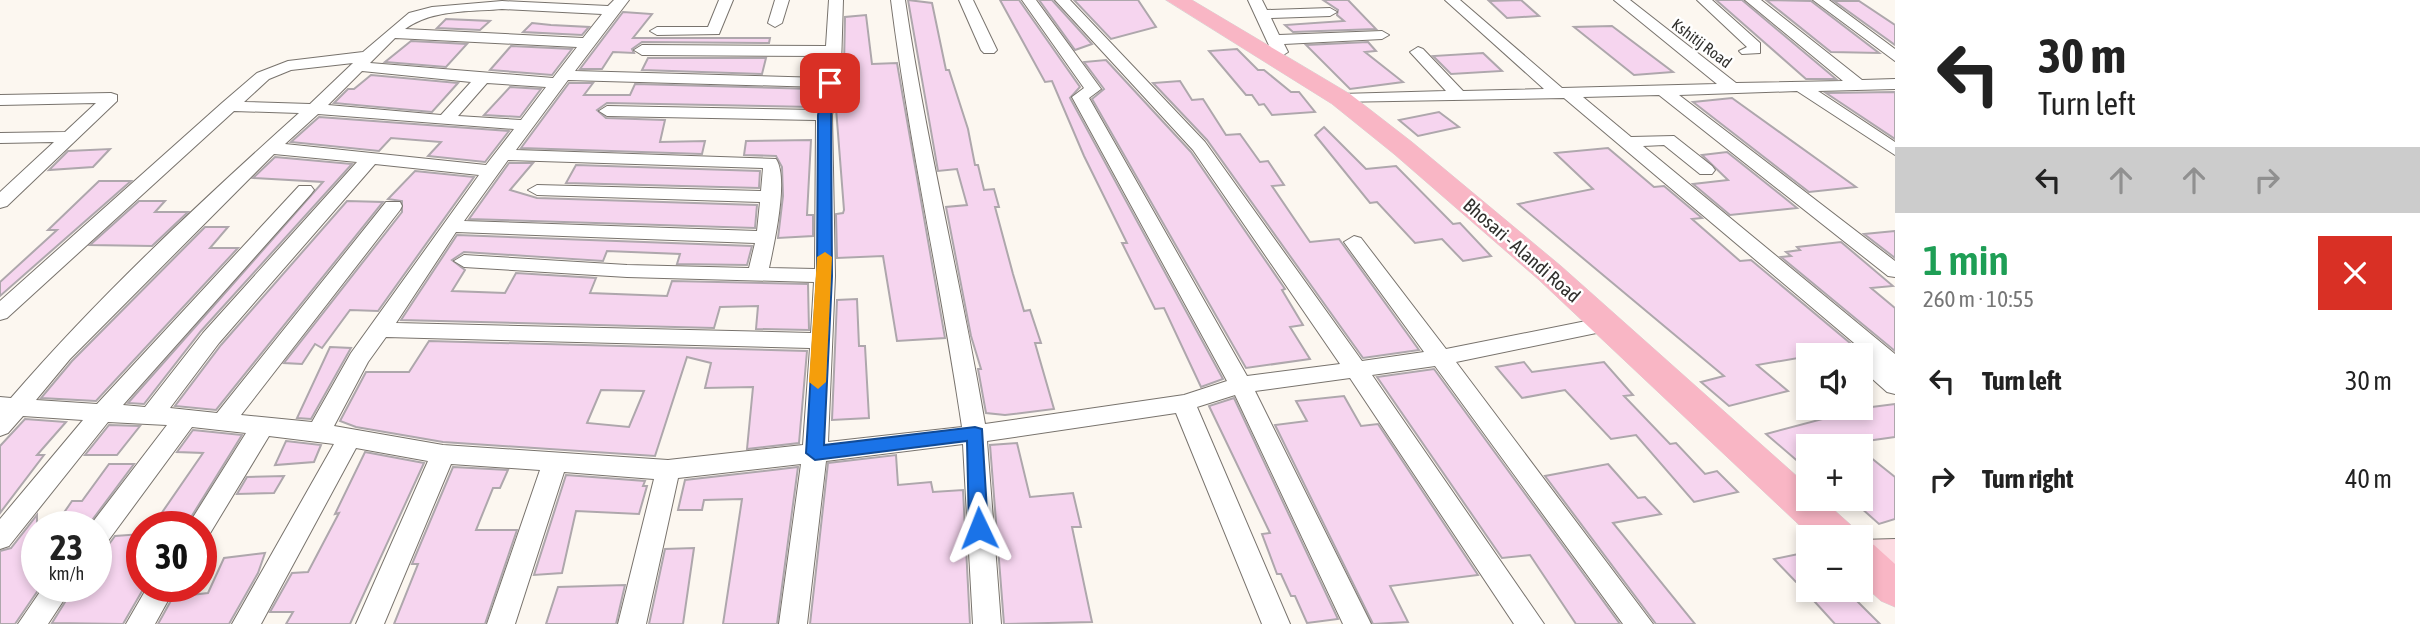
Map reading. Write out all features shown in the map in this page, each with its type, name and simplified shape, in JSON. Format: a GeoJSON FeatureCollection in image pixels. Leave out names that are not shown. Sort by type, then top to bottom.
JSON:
{"type":"FeatureCollection","features":[{"type":"Feature","properties":{"kind":"main road","name":"Bhosari - Alandi Road"},"geometry":{"type":"LineString","coordinates":[[1177,0],[1280,52],[1341,99],[1473,207],[1606,324],[1825,525]]}},
{"type":"Feature","properties":{"kind":"main road"},"geometry":{"type":"LineString","coordinates":[[1873,569],[1895,589]]}},
{"type":"Feature","properties":{"kind":"street"},"geometry":{"type":"LineString","coordinates":[[657,31],[714,31],[726,0]]}},
{"type":"Feature","properties":{"kind":"street"},"geometry":{"type":"LineString","coordinates":[[775,23],[782,0]]}},
{"type":"Feature","properties":{"kind":"street"},"geometry":{"type":"LineString","coordinates":[[793,624],[815,453],[825,276],[824,115],[830,83],[836,0]]}},
{"type":"Feature","properties":{"kind":"street"},"geometry":{"type":"LineString","coordinates":[[898,0],[912,102],[958,326],[975,433],[987,624]]}},
{"type":"Feature","properties":{"kind":"street"},"geometry":{"type":"LineString","coordinates":[[966,0],[989,50]]}},
{"type":"Feature","properties":{"kind":"street"},"geometry":{"type":"LineString","coordinates":[[1029,0],[1093,89],[1080,97],[1241,385],[1357,624]]}},
{"type":"Feature","properties":{"kind":"street"},"geometry":{"type":"LineString","coordinates":[[1062,0],[1199,146],[1530,624]]}},
{"type":"Feature","properties":{"kind":"street"},"geometry":{"type":"LineString","coordinates":[[1452,0],[1895,366]]}},
{"type":"Feature","properties":{"kind":"street","name":"Kshitij Road"},"geometry":{"type":"LineString","coordinates":[[1621,0],[1731,87]]}},
{"type":"Feature","properties":{"kind":"street"},"geometry":{"type":"LineString","coordinates":[[1704,0],[1755,46],[1755,50],[1747,51]]}},
{"type":"Feature","properties":{"kind":"street"},"geometry":{"type":"LineString","coordinates":[[1752,0],[1858,85]]}},
{"type":"Feature","properties":{"kind":"street"},"geometry":{"type":"LineString","coordinates":[[1821,0],[1895,56]]}},
{"type":"Feature","properties":{"kind":"street"},"geometry":{"type":"LineString","coordinates":[[0,427],[9,407],[268,148],[313,109],[391,33],[414,16],[437,10],[502,5],[617,5]]}},
{"type":"Feature","properties":{"kind":"street"},"geometry":{"type":"LineString","coordinates":[[319,432],[359,358],[415,281],[450,226],[617,5]]}},
{"type":"Feature","properties":{"kind":"street"},"geometry":{"type":"LineString","coordinates":[[1258,7],[1280,52],[1382,34]]}},
{"type":"Feature","properties":{"kind":"street"},"geometry":{"type":"LineString","coordinates":[[1258,7],[1330,12]]}},
{"type":"Feature","properties":{"kind":"street"},"geometry":{"type":"LineString","coordinates":[[391,33],[588,43]]}},
{"type":"Feature","properties":{"kind":"street"},"geometry":{"type":"LineString","coordinates":[[642,50],[833,51]]}},
{"type":"Feature","properties":{"kind":"street"},"geometry":{"type":"LineString","coordinates":[[1418,52],[1459,96]]}},
{"type":"Feature","properties":{"kind":"street"},"geometry":{"type":"LineString","coordinates":[[0,313],[228,106],[263,76],[288,66],[363,61],[483,78],[830,83]]}},
{"type":"Feature","properties":{"kind":"street"},"geometry":{"type":"LineString","coordinates":[[445,120],[483,78]]}},
{"type":"Feature","properties":{"kind":"street"},"geometry":{"type":"LineString","coordinates":[[778,114],[788,81]]}},
{"type":"Feature","properties":{"kind":"street"},"geometry":{"type":"LineString","coordinates":[[1341,99],[1660,88],[1894,84]]}},
{"type":"Feature","properties":{"kind":"street"},"geometry":{"type":"LineString","coordinates":[[1800,86],[1895,150]]}},
{"type":"Feature","properties":{"kind":"street"},"geometry":{"type":"LineString","coordinates":[[1660,88],[1895,271]]}},
{"type":"Feature","properties":{"kind":"street"},"geometry":{"type":"LineString","coordinates":[[0,100],[111,98],[0,202]]}},
{"type":"Feature","properties":{"kind":"street"},"geometry":{"type":"LineString","coordinates":[[228,106],[313,109],[526,125]]}},
{"type":"Feature","properties":{"kind":"street"},"geometry":{"type":"LineString","coordinates":[[607,111],[824,115]]}},
{"type":"Feature","properties":{"kind":"street"},"geometry":{"type":"LineString","coordinates":[[1591,124],[1846,343]]}},
{"type":"Feature","properties":{"kind":"street"},"geometry":{"type":"LineString","coordinates":[[0,138],[71,137]]}},
{"type":"Feature","properties":{"kind":"street"},"geometry":{"type":"LineString","coordinates":[[1627,142],[1668,140],[1706,170]]}},
{"type":"Feature","properties":{"kind":"street"},"geometry":{"type":"LineString","coordinates":[[268,148],[491,171]]}},
{"type":"Feature","properties":{"kind":"street"},"geometry":{"type":"LineString","coordinates":[[503,155],[767,163],[772,167],[771,197],[766,237],[757,275]]}},
{"type":"Feature","properties":{"kind":"street"},"geometry":{"type":"LineString","coordinates":[[152,415],[211,338],[370,159]]}},
{"type":"Feature","properties":{"kind":"street"},"geometry":{"type":"LineString","coordinates":[[0,538],[102,412],[305,190]]}},
{"type":"Feature","properties":{"kind":"street"},"geometry":{"type":"LineString","coordinates":[[537,190],[771,197]]}},
{"type":"Feature","properties":{"kind":"street"},"geometry":{"type":"LineString","coordinates":[[223,422],[393,206]]}},
{"type":"Feature","properties":{"kind":"street"},"geometry":{"type":"LineString","coordinates":[[450,226],[766,237]]}},
{"type":"Feature","properties":{"kind":"street"},"geometry":{"type":"LineString","coordinates":[[1354,242],[1639,624]]}},
{"type":"Feature","properties":{"kind":"street"},"geometry":{"type":"LineString","coordinates":[[464,261],[825,276]]}},
{"type":"Feature","properties":{"kind":"street"},"geometry":{"type":"LineString","coordinates":[[9,407],[186,418],[319,432],[443,454],[667,470],[975,433],[1184,403],[1241,385],[1439,358],[1606,324]]}},
{"type":"Feature","properties":{"kind":"street"},"geometry":{"type":"LineString","coordinates":[[380,330],[820,341]]}},
{"type":"Feature","properties":{"kind":"street"},"geometry":{"type":"LineString","coordinates":[[1873,367],[1895,386]]}},
{"type":"Feature","properties":{"kind":"street"},"geometry":{"type":"LineString","coordinates":[[1184,403],[1276,624]]}},
{"type":"Feature","properties":{"kind":"street"},"geometry":{"type":"LineString","coordinates":[[112,516],[186,418]]}},
{"type":"Feature","properties":{"kind":"street"},"geometry":{"type":"LineString","coordinates":[[210,511],[263,426]]}},
{"type":"Feature","properties":{"kind":"street"},"geometry":{"type":"LineString","coordinates":[[246,624],[349,439]]}},
{"type":"Feature","properties":{"kind":"street"},"geometry":{"type":"LineString","coordinates":[[370,624],[443,454]]}},
{"type":"Feature","properties":{"kind":"street"},"geometry":{"type":"LineString","coordinates":[[501,624],[556,460]]}},
{"type":"Feature","properties":{"kind":"street"},"geometry":{"type":"LineString","coordinates":[[632,624],[667,470]]}},
{"type":"Feature","properties":{"kind":"street"},"geometry":{"type":"LineString","coordinates":[[1873,556],[1895,555]]}},
{"type":"Feature","properties":{"kind":"street"},"geometry":{"type":"LineString","coordinates":[[33,624],[49,602]]}},
{"type":"Feature","properties":{"kind":"street"},"geometry":{"type":"LineString","coordinates":[[140,624],[153,602]]}},
{"type":"Feature","properties":{"kind":"building"},"geometry":{"type":"Polygon","coordinates":[[[908,0],[932,3],[946,70],[949,70],[968,129],[975,165],[978,165],[984,190],[994,189],[999,207],[995,207],[1024,311],[1030,310],[1041,343],[1035,343],[1054,409],[1005,415],[986,413],[978,369],[981,369],[971,336],[946,207],[967,205],[957,169],[938,171],[908,0]]]}},
{"type":"Feature","properties":{"kind":"building"},"geometry":{"type":"Polygon","coordinates":[[[1000,0],[1019,0],[1080,87],[1070,98],[1223,379],[1201,387],[1164,308],[1155,309],[1122,243],[1127,243],[1084,156],[1052,81],[1045,82],[1000,0]]]}},
{"type":"Feature","properties":{"kind":"building"},"geometry":{"type":"Polygon","coordinates":[[[1039,0],[1052,0],[1092,44],[1075,50],[1039,0]]]}},
{"type":"Feature","properties":{"kind":"building"},"geometry":{"type":"Polygon","coordinates":[[[1074,0],[1138,0],[1156,27],[1111,39],[1074,0]]]}},
{"type":"Feature","properties":{"kind":"building"},"geometry":{"type":"Polygon","coordinates":[[[1323,0],[1348,0],[1376,29],[1293,32],[1285,25],[1344,21],[1337,15],[1338,10],[1323,0]]]}},
{"type":"Feature","properties":{"kind":"building"},"geometry":{"type":"Polygon","coordinates":[[[1521,0],[1539,16],[1507,18],[1489,1],[1521,0]]]}},
{"type":"Feature","properties":{"kind":"building"},"geometry":{"type":"Polygon","coordinates":[[[1716,0],[1742,0],[1836,79],[1806,79],[1716,0]]]}},
{"type":"Feature","properties":{"kind":"building"},"geometry":{"type":"Polygon","coordinates":[[[1766,0],[1811,1],[1879,53],[1831,52],[1766,0]]]}},
{"type":"Feature","properties":{"kind":"building"},"geometry":{"type":"Polygon","coordinates":[[[1834,1],[1859,1],[1895,25],[1895,45],[1834,1]]]}},
{"type":"Feature","properties":{"kind":"building"},"geometry":{"type":"Polygon","coordinates":[[[623,12],[652,14],[633,38],[770,38],[769,43],[642,42],[632,49],[634,53],[613,52],[602,69],[580,69],[623,12]]]}},
{"type":"Feature","properties":{"kind":"building"},"geometry":{"type":"Polygon","coordinates":[[[866,15],[872,64],[897,63],[945,338],[897,341],[883,256],[837,258],[836,214],[843,213],[844,210],[836,108],[844,66],[845,17],[866,15]]]}},
{"type":"Feature","properties":{"kind":"building"},"geometry":{"type":"Polygon","coordinates":[[[446,19],[490,21],[480,30],[437,28],[446,19]]]}},
{"type":"Feature","properties":{"kind":"building"},"geometry":{"type":"Polygon","coordinates":[[[532,23],[589,27],[582,35],[523,32],[532,23]]]}},
{"type":"Feature","properties":{"kind":"building"},"geometry":{"type":"Polygon","coordinates":[[[1612,26],[1673,72],[1634,75],[1574,27],[1612,26]]]}},
{"type":"Feature","properties":{"kind":"building"},"geometry":{"type":"Polygon","coordinates":[[[411,41],[467,44],[446,67],[385,62],[411,41]]]}},
{"type":"Feature","properties":{"kind":"building"},"geometry":{"type":"Polygon","coordinates":[[[1368,42],[1376,51],[1365,52],[1403,82],[1350,89],[1306,45],[1368,42]]]}},
{"type":"Feature","properties":{"kind":"building"},"geometry":{"type":"Polygon","coordinates":[[[511,46],[572,49],[552,75],[490,70],[511,46]]]}},
{"type":"Feature","properties":{"kind":"building"},"geometry":{"type":"Polygon","coordinates":[[[1237,49],[1258,70],[1264,70],[1291,92],[1299,92],[1315,112],[1272,115],[1264,104],[1259,105],[1252,95],[1246,95],[1209,51],[1237,49]]]}},
{"type":"Feature","properties":{"kind":"building"},"geometry":{"type":"Polygon","coordinates":[[[1483,53],[1502,71],[1451,74],[1433,56],[1483,53]]]}},
{"type":"Feature","properties":{"kind":"building"},"geometry":{"type":"Polygon","coordinates":[[[648,58],[766,58],[762,74],[642,70],[648,58]]]}},
{"type":"Feature","properties":{"kind":"building"},"geometry":{"type":"Polygon","coordinates":[[[1106,60],[1191,152],[1285,289],[1282,290],[1303,325],[1290,327],[1310,359],[1246,368],[1092,99],[1104,89],[1084,62],[1106,60]]]}},
{"type":"Feature","properties":{"kind":"building"},"geometry":{"type":"Polygon","coordinates":[[[371,75],[458,83],[432,112],[334,103],[348,89],[354,89],[371,75]]]}},
{"type":"Feature","properties":{"kind":"building"},"geometry":{"type":"Polygon","coordinates":[[[1180,81],[1192,100],[1203,99],[1226,135],[1240,134],[1260,162],[1268,161],[1284,185],[1272,186],[1310,242],[1339,239],[1419,350],[1363,358],[1207,140],[1153,83],[1180,81]]]}},
{"type":"Feature","properties":{"kind":"building"},"geometry":{"type":"Polygon","coordinates":[[[569,83],[593,83],[584,95],[630,95],[635,84],[813,89],[812,107],[607,103],[597,110],[606,118],[665,120],[660,142],[705,141],[702,154],[521,148],[569,83]]]}},
{"type":"Feature","properties":{"kind":"building"},"geometry":{"type":"Polygon","coordinates":[[[510,87],[541,89],[520,117],[484,115],[510,87]]]}},
{"type":"Feature","properties":{"kind":"building"},"geometry":{"type":"Polygon","coordinates":[[[1895,92],[1895,139],[1826,93],[1895,92]]]}},
{"type":"Feature","properties":{"kind":"building"},"geometry":{"type":"Polygon","coordinates":[[[1732,98],[1856,187],[1809,192],[1693,102],[1732,98]]]}},
{"type":"Feature","properties":{"kind":"building"},"geometry":{"type":"Polygon","coordinates":[[[1439,112],[1459,127],[1418,136],[1399,120],[1439,112]]]}},
{"type":"Feature","properties":{"kind":"building"},"geometry":{"type":"Polygon","coordinates":[[[319,117],[509,131],[485,162],[428,156],[441,142],[391,138],[379,151],[291,142],[319,117]]]}},
{"type":"Feature","properties":{"kind":"building"},"geometry":{"type":"Polygon","coordinates":[[[1324,127],[1366,169],[1396,166],[1453,224],[1460,223],[1491,256],[1463,261],[1442,239],[1415,243],[1377,202],[1370,203],[1315,135],[1324,127]]]}},
{"type":"Feature","properties":{"kind":"building"},"geometry":{"type":"Polygon","coordinates":[[[811,140],[807,215],[813,215],[813,236],[778,238],[783,196],[782,167],[776,156],[744,155],[746,141],[811,140]]]}},
{"type":"Feature","properties":{"kind":"building"},"geometry":{"type":"Polygon","coordinates":[[[1608,148],[1654,187],[1664,186],[1702,218],[1692,219],[1740,261],[1751,260],[1850,343],[1796,343],[1796,358],[1757,365],[1788,391],[1729,406],[1701,382],[1724,376],[1518,204],[1593,189],[1555,153],[1608,148]]]}},
{"type":"Feature","properties":{"kind":"building"},"geometry":{"type":"Polygon","coordinates":[[[110,149],[93,167],[49,170],[68,151],[110,149]]]}},
{"type":"Feature","properties":{"kind":"building"},"geometry":{"type":"Polygon","coordinates":[[[1727,152],[1797,208],[1730,215],[1693,184],[1728,180],[1702,155],[1727,152]]]}},
{"type":"Feature","properties":{"kind":"building"},"geometry":{"type":"Polygon","coordinates":[[[275,157],[352,164],[201,331],[144,404],[128,403],[323,182],[253,178],[275,157]]]}},
{"type":"Feature","properties":{"kind":"building"},"geometry":{"type":"Polygon","coordinates":[[[509,163],[533,163],[510,190],[537,198],[757,205],[755,228],[469,219],[509,163]]]}},
{"type":"Feature","properties":{"kind":"building"},"geometry":{"type":"Polygon","coordinates":[[[576,165],[760,171],[759,188],[566,183],[576,165]]]}},
{"type":"Feature","properties":{"kind":"building"},"geometry":{"type":"Polygon","coordinates":[[[415,171],[474,177],[378,311],[350,310],[322,348],[315,344],[302,364],[284,363],[402,212],[402,201],[388,199],[415,171]]]}},
{"type":"Feature","properties":{"kind":"building"},"geometry":{"type":"Polygon","coordinates":[[[99,181],[131,181],[0,296],[0,282],[57,230],[48,230],[99,181]]]}},
{"type":"Feature","properties":{"kind":"building"},"geometry":{"type":"Polygon","coordinates":[[[139,201],[165,201],[155,212],[188,212],[152,246],[90,245],[139,201]]]}},
{"type":"Feature","properties":{"kind":"building"},"geometry":{"type":"Polygon","coordinates":[[[347,201],[383,202],[216,410],[175,406],[221,345],[347,201]]]}},
{"type":"Feature","properties":{"kind":"building"},"geometry":{"type":"Polygon","coordinates":[[[205,227],[228,227],[210,248],[238,248],[96,401],[41,398],[72,361],[205,227]]]}},
{"type":"Feature","properties":{"kind":"building"},"geometry":{"type":"Polygon","coordinates":[[[1895,231],[1895,258],[1864,234],[1895,231]]]}},
{"type":"Feature","properties":{"kind":"building"},"geometry":{"type":"Polygon","coordinates":[[[457,235],[752,246],[747,265],[677,264],[680,254],[607,251],[603,261],[464,252],[452,260],[465,270],[452,291],[505,293],[516,273],[596,278],[590,293],[667,296],[672,281],[808,284],[809,330],[756,329],[758,306],[720,307],[714,328],[401,320],[457,235]]]}},
{"type":"Feature","properties":{"kind":"building"},"geometry":{"type":"Polygon","coordinates":[[[1841,242],[1893,286],[1871,288],[1895,308],[1895,351],[1781,257],[1791,256],[1786,252],[1800,250],[1797,247],[1841,242]]]}},
{"type":"Feature","properties":{"kind":"building"},"geometry":{"type":"Polygon","coordinates":[[[857,299],[859,346],[865,346],[869,418],[832,420],[837,300],[857,299]]]}},
{"type":"Feature","properties":{"kind":"building"},"geometry":{"type":"Polygon","coordinates":[[[429,341],[807,351],[799,443],[747,449],[753,387],[705,388],[711,363],[687,357],[655,456],[443,442],[356,427],[340,421],[366,372],[409,372],[429,341]],[[601,390],[587,423],[629,427],[644,391],[601,390]]]}},
{"type":"Feature","properties":{"kind":"building"},"geometry":{"type":"Polygon","coordinates":[[[330,347],[351,348],[311,419],[297,418],[330,347]]]}},
{"type":"Feature","properties":{"kind":"building"},"geometry":{"type":"Polygon","coordinates":[[[1524,362],[1532,372],[1604,362],[1633,395],[1624,396],[1670,444],[1676,443],[1705,474],[1717,471],[1738,492],[1694,502],[1636,435],[1611,439],[1565,390],[1522,398],[1496,367],[1524,362]]]}},
{"type":"Feature","properties":{"kind":"building"},"geometry":{"type":"Polygon","coordinates":[[[1434,369],[1620,624],[1576,624],[1530,555],[1502,558],[1377,377],[1434,369]]]}},
{"type":"Feature","properties":{"kind":"building"},"geometry":{"type":"Polygon","coordinates":[[[1344,396],[1361,426],[1378,424],[1478,575],[1390,586],[1408,622],[1373,624],[1275,425],[1307,421],[1296,401],[1344,396]]]}},
{"type":"Feature","properties":{"kind":"building"},"geometry":{"type":"Polygon","coordinates":[[[1234,398],[1338,619],[1307,623],[1295,596],[1291,596],[1281,574],[1277,574],[1262,534],[1270,533],[1209,406],[1234,398]]]}},
{"type":"Feature","properties":{"kind":"building"},"geometry":{"type":"Polygon","coordinates":[[[1895,404],[1895,437],[1873,440],[1873,434],[1796,434],[1796,460],[1766,434],[1819,420],[1873,420],[1873,407],[1895,404]]]}},
{"type":"Feature","properties":{"kind":"building"},"geometry":{"type":"Polygon","coordinates":[[[25,419],[66,422],[37,455],[44,455],[0,513],[0,446],[25,419]]]}},
{"type":"Feature","properties":{"kind":"building"},"geometry":{"type":"Polygon","coordinates":[[[109,425],[140,426],[117,455],[85,455],[109,425]]]}},
{"type":"Feature","properties":{"kind":"building"},"geometry":{"type":"Polygon","coordinates":[[[193,430],[242,435],[195,511],[163,511],[203,453],[177,452],[193,430]]]}},
{"type":"Feature","properties":{"kind":"building"},"geometry":{"type":"Polygon","coordinates":[[[286,441],[321,445],[314,462],[275,465],[286,441]]]}},
{"type":"Feature","properties":{"kind":"building"},"geometry":{"type":"Polygon","coordinates":[[[1017,443],[1030,497],[1073,493],[1081,527],[1072,527],[1092,622],[1004,624],[990,445],[1017,443]]]}},
{"type":"Feature","properties":{"kind":"building"},"geometry":{"type":"Polygon","coordinates":[[[365,452],[424,463],[350,624],[286,624],[293,612],[270,612],[292,573],[308,572],[339,513],[335,514],[365,452]]]}},
{"type":"Feature","properties":{"kind":"building"},"geometry":{"type":"Polygon","coordinates":[[[896,455],[898,485],[931,482],[933,492],[963,490],[970,624],[810,624],[828,463],[896,455]]]}},
{"type":"Feature","properties":{"kind":"building"},"geometry":{"type":"Polygon","coordinates":[[[1873,459],[1895,477],[1895,519],[1879,524],[1864,511],[1873,511],[1873,459]]]}},
{"type":"Feature","properties":{"kind":"building"},"geometry":{"type":"Polygon","coordinates":[[[109,464],[134,464],[99,511],[65,511],[72,501],[82,501],[109,464]]]}},
{"type":"Feature","properties":{"kind":"building"},"geometry":{"type":"Polygon","coordinates":[[[1608,464],[1638,498],[1645,497],[1661,514],[1613,523],[1695,624],[1656,624],[1545,476],[1608,464]]]}},
{"type":"Feature","properties":{"kind":"building"},"geometry":{"type":"Polygon","coordinates":[[[453,467],[508,470],[500,488],[493,488],[476,530],[517,530],[485,624],[394,624],[418,564],[412,564],[453,467]]]}},
{"type":"Feature","properties":{"kind":"building"},"geometry":{"type":"Polygon","coordinates":[[[798,467],[777,624],[723,624],[742,499],[704,500],[702,510],[678,510],[685,480],[798,467]]]}},
{"type":"Feature","properties":{"kind":"building"},"geometry":{"type":"Polygon","coordinates":[[[566,475],[645,481],[643,486],[647,486],[639,514],[576,511],[562,573],[534,575],[566,475]]]}},
{"type":"Feature","properties":{"kind":"building"},"geometry":{"type":"Polygon","coordinates":[[[284,476],[274,493],[237,494],[247,477],[284,476]]]}},
{"type":"Feature","properties":{"kind":"building"},"geometry":{"type":"Polygon","coordinates":[[[21,535],[21,602],[30,602],[15,624],[0,624],[0,551],[11,548],[21,535]]]}},
{"type":"Feature","properties":{"kind":"building"},"geometry":{"type":"Polygon","coordinates":[[[126,535],[126,602],[136,602],[123,624],[52,623],[65,602],[112,602],[112,540],[115,536],[126,535]]]}},
{"type":"Feature","properties":{"kind":"building"},"geometry":{"type":"Polygon","coordinates":[[[694,548],[683,624],[649,624],[665,549],[694,548]]]}},
{"type":"Feature","properties":{"kind":"building"},"geometry":{"type":"Polygon","coordinates":[[[265,553],[258,573],[229,624],[158,624],[170,602],[217,602],[217,573],[224,558],[265,553]]]}},
{"type":"Feature","properties":{"kind":"building"},"geometry":{"type":"Polygon","coordinates":[[[1796,554],[1796,582],[1774,559],[1796,554]]]}},
{"type":"Feature","properties":{"kind":"building"},"geometry":{"type":"Polygon","coordinates":[[[625,585],[616,624],[546,624],[558,587],[625,585]]]}},
{"type":"Feature","properties":{"kind":"building"},"geometry":{"type":"Polygon","coordinates":[[[1815,602],[1858,602],[1880,624],[1835,624],[1815,602]]]}},
{"type":"Feature","properties":{"kind":"slow traffic"},"geometry":{"type":"LineString","coordinates":[[818,382],[825,257]]}},
{"type":"Feature","properties":{"kind":"route"},"geometry":{"type":"LineString","coordinates":[[830,83],[824,115],[825,276],[815,453],[975,433],[979,528]]}}]}
